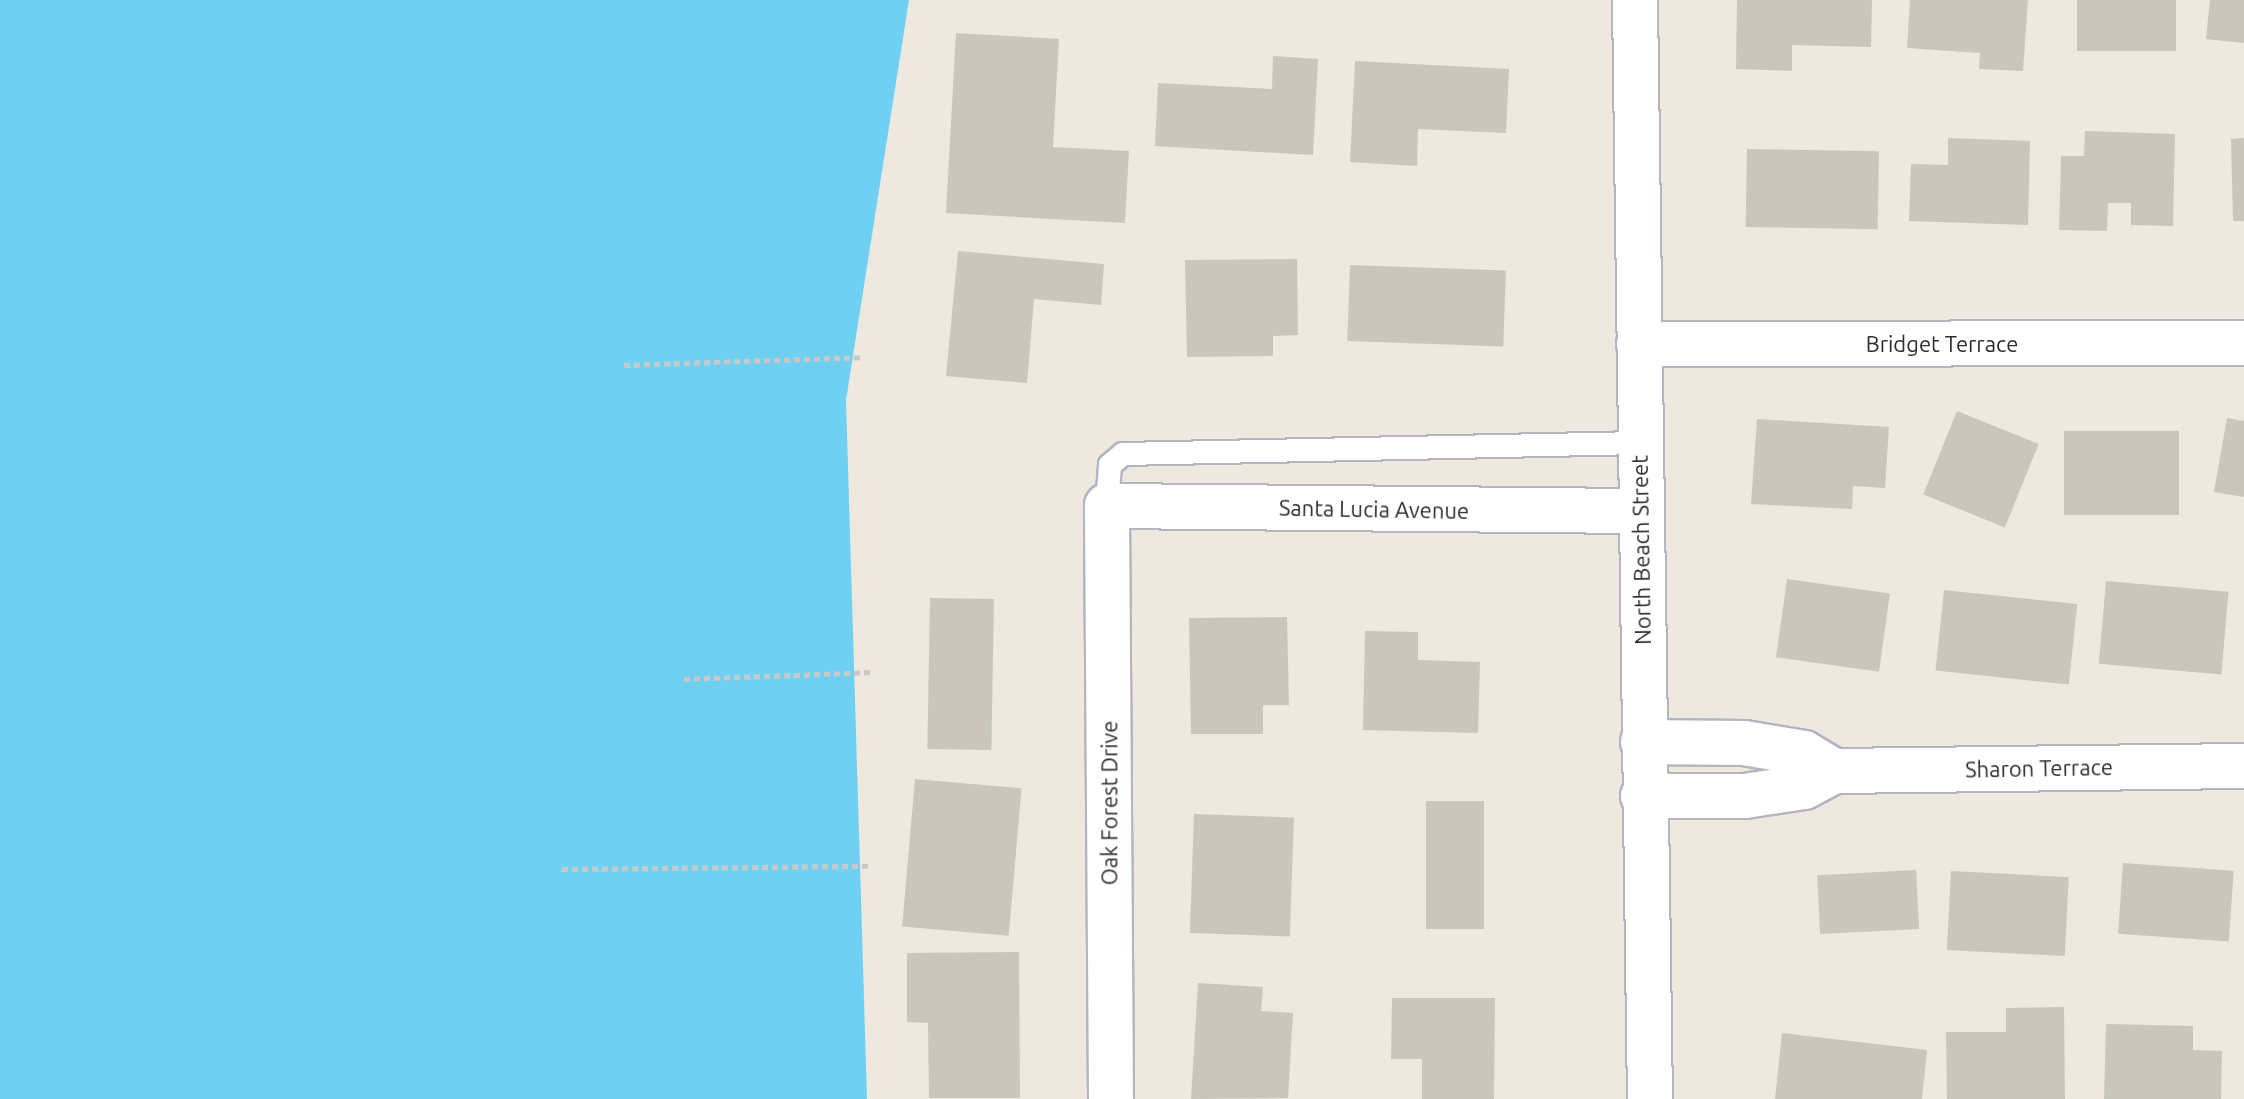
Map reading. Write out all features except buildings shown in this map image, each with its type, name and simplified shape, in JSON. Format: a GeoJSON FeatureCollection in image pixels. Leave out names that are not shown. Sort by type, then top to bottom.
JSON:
{"type":"FeatureCollection","features":[{"type":"Feature","properties":{"kind":"street","name":"North Beach Street"},"geometry":{"type":"LineString","coordinates":[[1635,0],[1643,796],[1650,1099]]}},
{"type":"Feature","properties":{"kind":"street","name":"Bridget Terrace"},"geometry":{"type":"LineString","coordinates":[[1639,344],[2244,343]]}},
{"type":"Feature","properties":{"kind":"street","name":"Santa Lucia Avenue"},"geometry":{"type":"LineString","coordinates":[[1107,506],[1641,511]]}},
{"type":"Feature","properties":{"kind":"street","name":"Oak Forest Drive"},"geometry":{"type":"LineString","coordinates":[[1107,506],[1111,1099]]}},
{"type":"Feature","properties":{"kind":"street","name":"Sharon Terrace"},"geometry":{"type":"LineString","coordinates":[[1643,742],[1744,743],[1804,753],[1834,771]]}},
{"type":"Feature","properties":{"kind":"street","name":"Sharon Terrace"},"geometry":{"type":"LineString","coordinates":[[1643,796],[1745,796],[1804,787],[1834,771],[2244,766]]}},
{"type":"Feature","properties":{"kind":"lane"},"geometry":{"type":"LineString","coordinates":[[1107,506],[1110,465],[1123,454],[1640,443]]}},
{"type":"Feature","properties":{"kind":"path"},"geometry":{"type":"LineString","coordinates":[[624,365],[861,357]]}},
{"type":"Feature","properties":{"kind":"path"},"geometry":{"type":"LineString","coordinates":[[684,679],[874,672]]}},
{"type":"Feature","properties":{"kind":"path"},"geometry":{"type":"LineString","coordinates":[[562,869],[872,866]]}},
{"type":"Feature","properties":{"kind":"water"},"geometry":{"type":"Polygon","coordinates":[[[0,0],[909,0],[846,400],[867,1099],[0,1099],[0,0]]]}}]}
